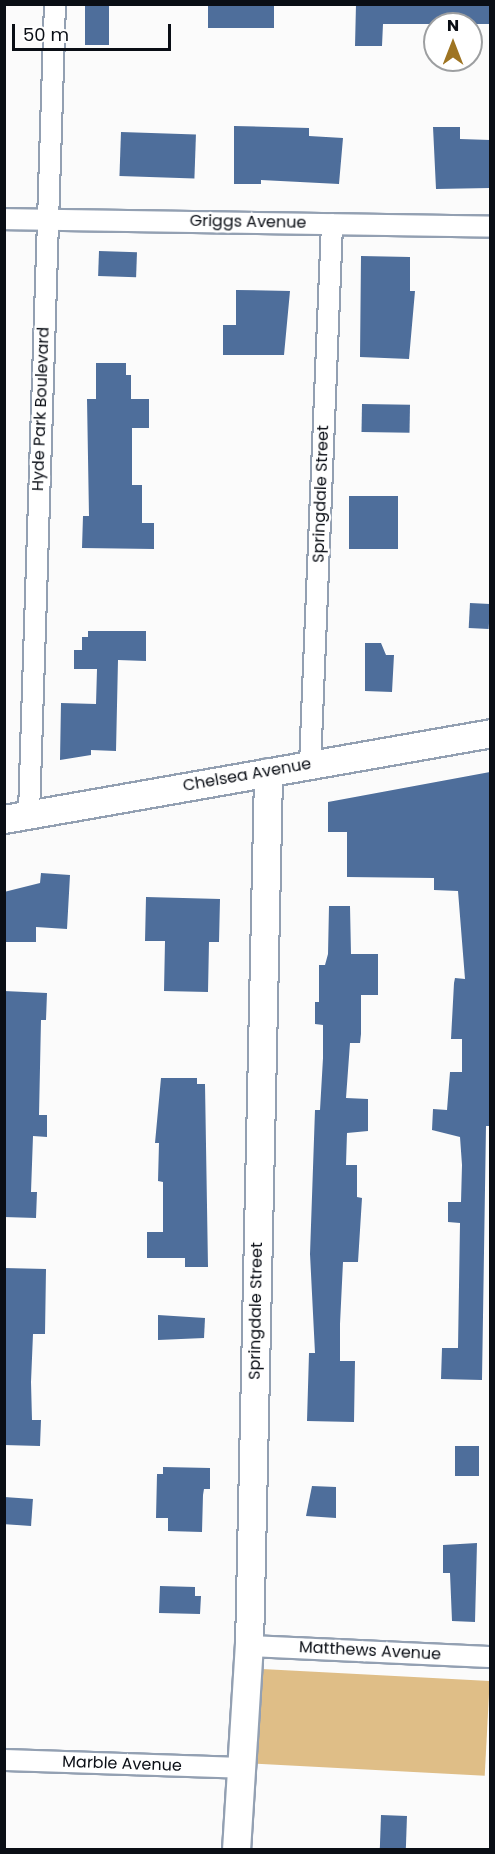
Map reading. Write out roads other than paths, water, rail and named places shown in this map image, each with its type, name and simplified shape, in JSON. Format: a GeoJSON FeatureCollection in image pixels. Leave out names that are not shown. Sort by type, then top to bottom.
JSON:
{"type":"FeatureCollection","features":[{"type":"Feature","properties":{"kind":"street","name":"Hyde Park Boulevard"},"geometry":{"type":"LineString","coordinates":[[17,816],[55,4]]}},
{"type":"Feature","properties":{"kind":"street","name":"Griggs Avenue"},"geometry":{"type":"LineString","coordinates":[[4,219],[490,227]]}},
{"type":"Feature","properties":{"kind":"street","name":"Springdale Street"},"geometry":{"type":"LineString","coordinates":[[310,765],[332,224]]}},
{"type":"Feature","properties":{"kind":"street","name":"Chelsea Avenue"},"geometry":{"type":"LineString","coordinates":[[17,816],[490,733]]}},
{"type":"Feature","properties":{"kind":"street","name":"Springdale Street"},"geometry":{"type":"LineString","coordinates":[[236,1850],[239,1768],[249,1646],[268,772]]}},
{"type":"Feature","properties":{"kind":"street","name":"Matthews Avenue"},"geometry":{"type":"LineString","coordinates":[[249,1646],[490,1657]]}},
{"type":"Feature","properties":{"kind":"street","name":"Marble Avenue"},"geometry":{"type":"LineString","coordinates":[[4,1760],[239,1768]]}}]}
